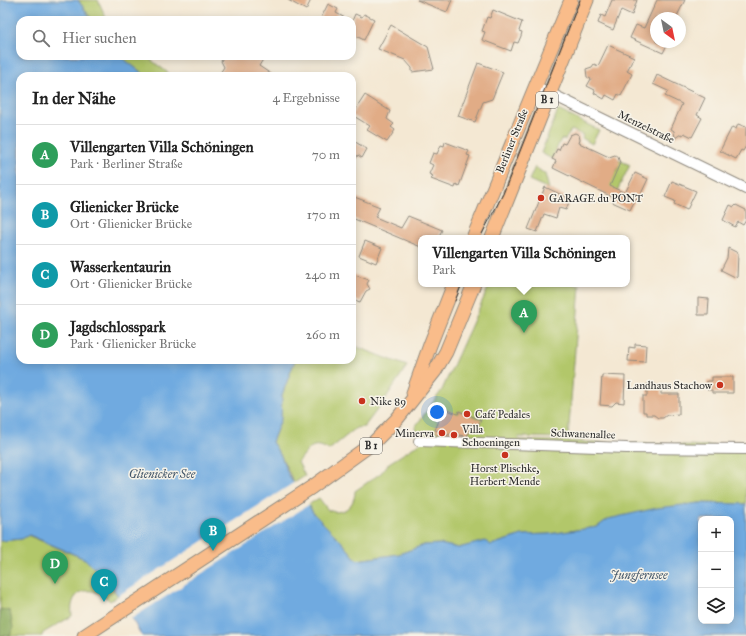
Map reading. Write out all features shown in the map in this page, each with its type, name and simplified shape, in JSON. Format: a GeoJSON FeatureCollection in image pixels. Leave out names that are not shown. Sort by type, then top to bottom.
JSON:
{"type":"FeatureCollection","features":[{"type":"Feature","properties":{"kind":"main road","name":"Berliner Straße"},"geometry":{"type":"LineString","coordinates":[[474,235],[571,0]]}},
{"type":"Feature","properties":{"kind":"main road","name":"Berliner Straße"},"geometry":{"type":"LineString","coordinates":[[493,235],[587,0]]}},
{"type":"Feature","properties":{"kind":"main road","name":"B 1"},"geometry":{"type":"LineString","coordinates":[[408,406],[453,287]]}},
{"type":"Feature","properties":{"kind":"main road","name":"B 1"},"geometry":{"type":"LineString","coordinates":[[84,636],[112,616],[341,468],[373,443],[408,406],[435,371],[446,352],[473,287]]}},
{"type":"Feature","properties":{"kind":"street","name":"Menzelstraße"},"geometry":{"type":"LineString","coordinates":[[535,86],[746,189]]}},
{"type":"Feature","properties":{"kind":"street","name":"Schwanenallee"},"geometry":{"type":"LineString","coordinates":[[418,441],[627,448],[746,449]]}},
{"type":"Feature","properties":{"kind":"green space"},"geometry":{"type":"Polygon","coordinates":[[[78,0],[98,0],[105,16],[89,16],[78,0]]]}},
{"type":"Feature","properties":{"kind":"green space"},"geometry":{"type":"Polygon","coordinates":[[[125,60],[151,60],[167,72],[141,72],[125,60]]]}},
{"type":"Feature","properties":{"kind":"green space"},"geometry":{"type":"Polygon","coordinates":[[[558,110],[599,130],[592,144],[582,138],[583,135],[571,130],[565,140],[561,139],[552,159],[541,153],[558,110]]]}},
{"type":"Feature","properties":{"kind":"green space"},"geometry":{"type":"Polygon","coordinates":[[[619,160],[630,165],[614,197],[605,193],[618,168],[619,160]]]}},
{"type":"Feature","properties":{"kind":"green space"},"geometry":{"type":"Polygon","coordinates":[[[535,167],[545,174],[549,189],[529,180],[535,167]]]}},
{"type":"Feature","properties":{"kind":"green space"},"geometry":{"type":"Polygon","coordinates":[[[489,287],[580,287],[568,438],[519,437],[518,440],[746,447],[746,504],[699,503],[608,519],[597,527],[549,534],[522,535],[491,545],[476,544],[458,548],[440,544],[424,545],[399,554],[357,560],[341,541],[314,514],[308,505],[319,498],[328,510],[333,512],[343,511],[353,501],[355,491],[381,473],[389,463],[425,440],[416,434],[415,427],[442,390],[489,287]],[[444,409],[441,418],[437,416],[435,420],[439,422],[435,431],[449,436],[453,441],[455,436],[457,437],[458,435],[467,438],[471,427],[477,429],[481,420],[459,411],[457,415],[444,409]]]}},
{"type":"Feature","properties":{"kind":"green space"},"geometry":{"type":"Polygon","coordinates":[[[356,347],[407,366],[364,427],[356,428],[329,450],[323,447],[314,446],[307,450],[298,462],[305,476],[294,483],[281,456],[272,442],[281,419],[282,395],[294,364],[356,364],[356,347]]]}},
{"type":"Feature","properties":{"kind":"green space"},"geometry":{"type":"Polygon","coordinates":[[[27,535],[85,559],[106,580],[118,596],[110,601],[103,595],[96,592],[83,592],[74,600],[72,616],[43,633],[42,636],[0,636],[0,541],[22,539],[27,535]]]}},
{"type":"Feature","properties":{"kind":"green space"},"geometry":{"type":"Polygon","coordinates":[[[0,609],[10,611],[13,628],[10,636],[0,636],[0,609]]]}},
{"type":"Feature","properties":{"kind":"water"},"geometry":{"type":"Polygon","coordinates":[[[0,0],[78,0],[89,16],[16,16],[16,60],[125,60],[141,72],[16,72],[16,364],[294,364],[282,395],[281,419],[272,442],[281,456],[288,474],[314,514],[341,541],[357,560],[399,554],[424,545],[440,544],[458,548],[485,541],[491,545],[522,535],[549,534],[597,527],[608,519],[657,508],[699,503],[746,504],[746,636],[142,636],[112,586],[85,559],[29,535],[22,539],[0,541],[0,0]]]}},
{"type":"Feature","properties":{"kind":"pier"},"geometry":{"type":"Polygon","coordinates":[[[295,482],[310,504],[131,619],[116,597],[295,482]]]}},
{"type":"Feature","properties":{"kind":"building"},"geometry":{"type":"Polygon","coordinates":[[[288,0],[311,0],[306,10],[288,0]]]}},
{"type":"Feature","properties":{"kind":"building"},"geometry":{"type":"Polygon","coordinates":[[[417,0],[452,0],[447,12],[417,0]]]}},
{"type":"Feature","properties":{"kind":"building"},"geometry":{"type":"Polygon","coordinates":[[[612,0],[637,0],[632,15],[621,10],[613,30],[598,23],[601,15],[605,17],[612,0]]]}},
{"type":"Feature","properties":{"kind":"building"},"geometry":{"type":"Polygon","coordinates":[[[657,0],[685,0],[679,12],[651,12],[657,0]]]}},
{"type":"Feature","properties":{"kind":"building"},"geometry":{"type":"Polygon","coordinates":[[[328,4],[338,9],[336,13],[342,16],[322,16],[328,4]]]}},
{"type":"Feature","properties":{"kind":"building"},"geometry":{"type":"Polygon","coordinates":[[[493,10],[522,22],[519,31],[522,32],[521,36],[518,43],[514,42],[511,51],[482,40],[485,32],[482,31],[487,17],[490,18],[493,10]]]}},
{"type":"Feature","properties":{"kind":"building"},"geometry":{"type":"Polygon","coordinates":[[[355,14],[362,17],[364,14],[374,19],[364,40],[356,36],[356,16],[354,16],[355,14]]]}},
{"type":"Feature","properties":{"kind":"building"},"geometry":{"type":"Polygon","coordinates":[[[650,15],[650,47],[630,38],[636,25],[644,28],[650,15]]]}},
{"type":"Feature","properties":{"kind":"building"},"geometry":{"type":"Polygon","coordinates":[[[391,25],[428,47],[434,69],[412,72],[412,68],[405,60],[378,49],[391,25]]]}},
{"type":"Feature","properties":{"kind":"building"},"geometry":{"type":"Polygon","coordinates":[[[608,45],[634,57],[627,71],[632,74],[621,96],[618,94],[615,100],[606,95],[604,99],[594,93],[595,90],[587,86],[591,79],[587,77],[586,69],[592,67],[594,64],[598,66],[608,45]]]}},
{"type":"Feature","properties":{"kind":"building"},"geometry":{"type":"Polygon","coordinates":[[[652,48],[666,48],[663,53],[652,48]]]}},
{"type":"Feature","properties":{"kind":"building"},"geometry":{"type":"Polygon","coordinates":[[[263,60],[259,66],[268,72],[221,72],[224,67],[221,61],[263,60]]]}},
{"type":"Feature","properties":{"kind":"building"},"geometry":{"type":"Polygon","coordinates":[[[478,63],[503,72],[492,99],[483,102],[475,122],[458,116],[478,63]]]}},
{"type":"Feature","properties":{"kind":"building"},"geometry":{"type":"Polygon","coordinates":[[[657,75],[705,98],[697,115],[702,118],[692,137],[684,133],[683,135],[681,134],[675,138],[674,131],[671,129],[682,104],[665,96],[668,91],[653,84],[657,75]]]}},
{"type":"Feature","properties":{"kind":"building"},"geometry":{"type":"Polygon","coordinates":[[[365,95],[390,111],[387,119],[394,124],[391,127],[395,130],[387,142],[367,130],[370,126],[356,117],[356,109],[365,95]]]}},
{"type":"Feature","properties":{"kind":"building"},"geometry":{"type":"Polygon","coordinates":[[[738,124],[746,127],[746,146],[743,151],[741,150],[736,159],[720,151],[732,127],[736,129],[738,124]]]}},
{"type":"Feature","properties":{"kind":"building"},"geometry":{"type":"Polygon","coordinates":[[[575,133],[579,135],[579,143],[609,157],[615,155],[618,157],[620,163],[610,186],[625,193],[635,173],[648,179],[638,200],[636,198],[630,210],[612,202],[614,198],[553,168],[556,161],[552,159],[557,149],[559,150],[562,143],[565,144],[570,135],[575,133]]]}},
{"type":"Feature","properties":{"kind":"building"},"geometry":{"type":"Polygon","coordinates":[[[356,142],[367,149],[362,158],[358,155],[356,158],[356,142]]]}},
{"type":"Feature","properties":{"kind":"building"},"geometry":{"type":"Polygon","coordinates":[[[445,142],[469,151],[467,155],[470,156],[459,186],[456,184],[455,188],[431,179],[433,176],[429,174],[433,165],[429,163],[433,153],[437,154],[441,145],[444,146],[445,142]]]}},
{"type":"Feature","properties":{"kind":"building"},"geometry":{"type":"Polygon","coordinates":[[[672,181],[696,191],[687,210],[674,204],[675,201],[665,197],[672,181]]]}},
{"type":"Feature","properties":{"kind":"building"},"geometry":{"type":"Polygon","coordinates":[[[545,187],[570,199],[566,210],[559,208],[556,218],[544,214],[537,232],[528,229],[545,187]]]}},
{"type":"Feature","properties":{"kind":"building"},"geometry":{"type":"Polygon","coordinates":[[[356,198],[380,207],[375,217],[401,228],[408,216],[442,230],[440,235],[418,235],[418,246],[356,220],[356,198]]]}},
{"type":"Feature","properties":{"kind":"building"},"geometry":{"type":"Polygon","coordinates":[[[730,205],[734,207],[736,205],[746,210],[746,220],[743,225],[738,222],[735,227],[723,220],[730,205]]]}},
{"type":"Feature","properties":{"kind":"building"},"geometry":{"type":"Polygon","coordinates":[[[365,241],[382,248],[376,263],[359,256],[365,241]]]}},
{"type":"Feature","properties":{"kind":"building"},"geometry":{"type":"Polygon","coordinates":[[[728,248],[738,253],[737,278],[721,270],[727,258],[728,248]]]}},
{"type":"Feature","properties":{"kind":"building"},"geometry":{"type":"Polygon","coordinates":[[[356,275],[369,280],[367,284],[370,289],[366,291],[360,302],[356,300],[356,275]]]}},
{"type":"Feature","properties":{"kind":"building"},"geometry":{"type":"Polygon","coordinates":[[[698,298],[709,299],[708,315],[698,315],[698,298]]]}},
{"type":"Feature","properties":{"kind":"building"},"geometry":{"type":"Polygon","coordinates":[[[635,344],[646,345],[645,362],[628,361],[629,347],[635,348],[635,344]]]}},
{"type":"Feature","properties":{"kind":"building"},"geometry":{"type":"Polygon","coordinates":[[[602,375],[625,376],[624,403],[616,402],[612,406],[600,405],[602,375]]]}},
{"type":"Feature","properties":{"kind":"building","name":"Landhaus Stachow"},"geometry":{"type":"Polygon","coordinates":[[[712,377],[733,377],[733,393],[712,393],[712,390],[707,390],[707,381],[712,381],[712,377]]]}},
{"type":"Feature","properties":{"kind":"building"},"geometry":{"type":"Polygon","coordinates":[[[647,384],[656,384],[656,387],[661,387],[661,394],[679,394],[679,414],[667,415],[663,418],[658,418],[654,415],[646,415],[646,412],[643,412],[643,396],[647,396],[647,384]]]}},
{"type":"Feature","properties":{"kind":"building"},"geometry":{"type":"Polygon","coordinates":[[[444,409],[458,414],[459,411],[481,420],[477,429],[471,427],[467,436],[447,435],[435,430],[444,409]]]}},
{"type":"Feature","properties":{"kind":"tram line"},"geometry":{"type":"LineString","coordinates":[[482,234],[503,194],[580,0]]}},
{"type":"Feature","properties":{"kind":"tram line"},"geometry":{"type":"LineString","coordinates":[[455,301],[461,287]]}},
{"type":"Feature","properties":{"kind":"place","name":"GARAGE du PONT"},"geometry":{"type":"Point","coordinates":[541,198]}},
{"type":"Feature","properties":{"kind":"place","name":"Villengarten Villa Schöningen"},"geometry":{"type":"Point","coordinates":[524,333]}},
{"type":"Feature","properties":{"kind":"place","name":"Landhaus Stachow"},"geometry":{"type":"Point","coordinates":[720,385]}},
{"type":"Feature","properties":{"kind":"place","name":"Nike 89"},"geometry":{"type":"Point","coordinates":[362,401]}},
{"type":"Feature","properties":{"kind":"place","name":"Café Pedales"},"geometry":{"type":"Point","coordinates":[467,414]}},
{"type":"Feature","properties":{"kind":"place","name":"Minerva"},"geometry":{"type":"Point","coordinates":[442,433]}},
{"type":"Feature","properties":{"kind":"place","name":"Villa Schoeningen"},"geometry":{"type":"Point","coordinates":[454,435]}},
{"type":"Feature","properties":{"kind":"place","name":"Horst Plischke, Herbert Mende"},"geometry":{"type":"Point","coordinates":[505,455]}},
{"type":"Feature","properties":{"kind":"place","name":"Glienicker Brücke"},"geometry":{"type":"Point","coordinates":[213,551]}},
{"type":"Feature","properties":{"kind":"place","name":"Jagdschlosspark"},"geometry":{"type":"Point","coordinates":[55,584]}},
{"type":"Feature","properties":{"kind":"place","name":"Wasserkentaurin"},"geometry":{"type":"Point","coordinates":[104,602]}},
{"type":"Feature","properties":{"kind":"water label","name":"Glienicker See"},"geometry":{"type":"Point","coordinates":[162,474]}},
{"type":"Feature","properties":{"kind":"water label","name":"Jungfernsee"},"geometry":{"type":"Point","coordinates":[639,575]}}]}
